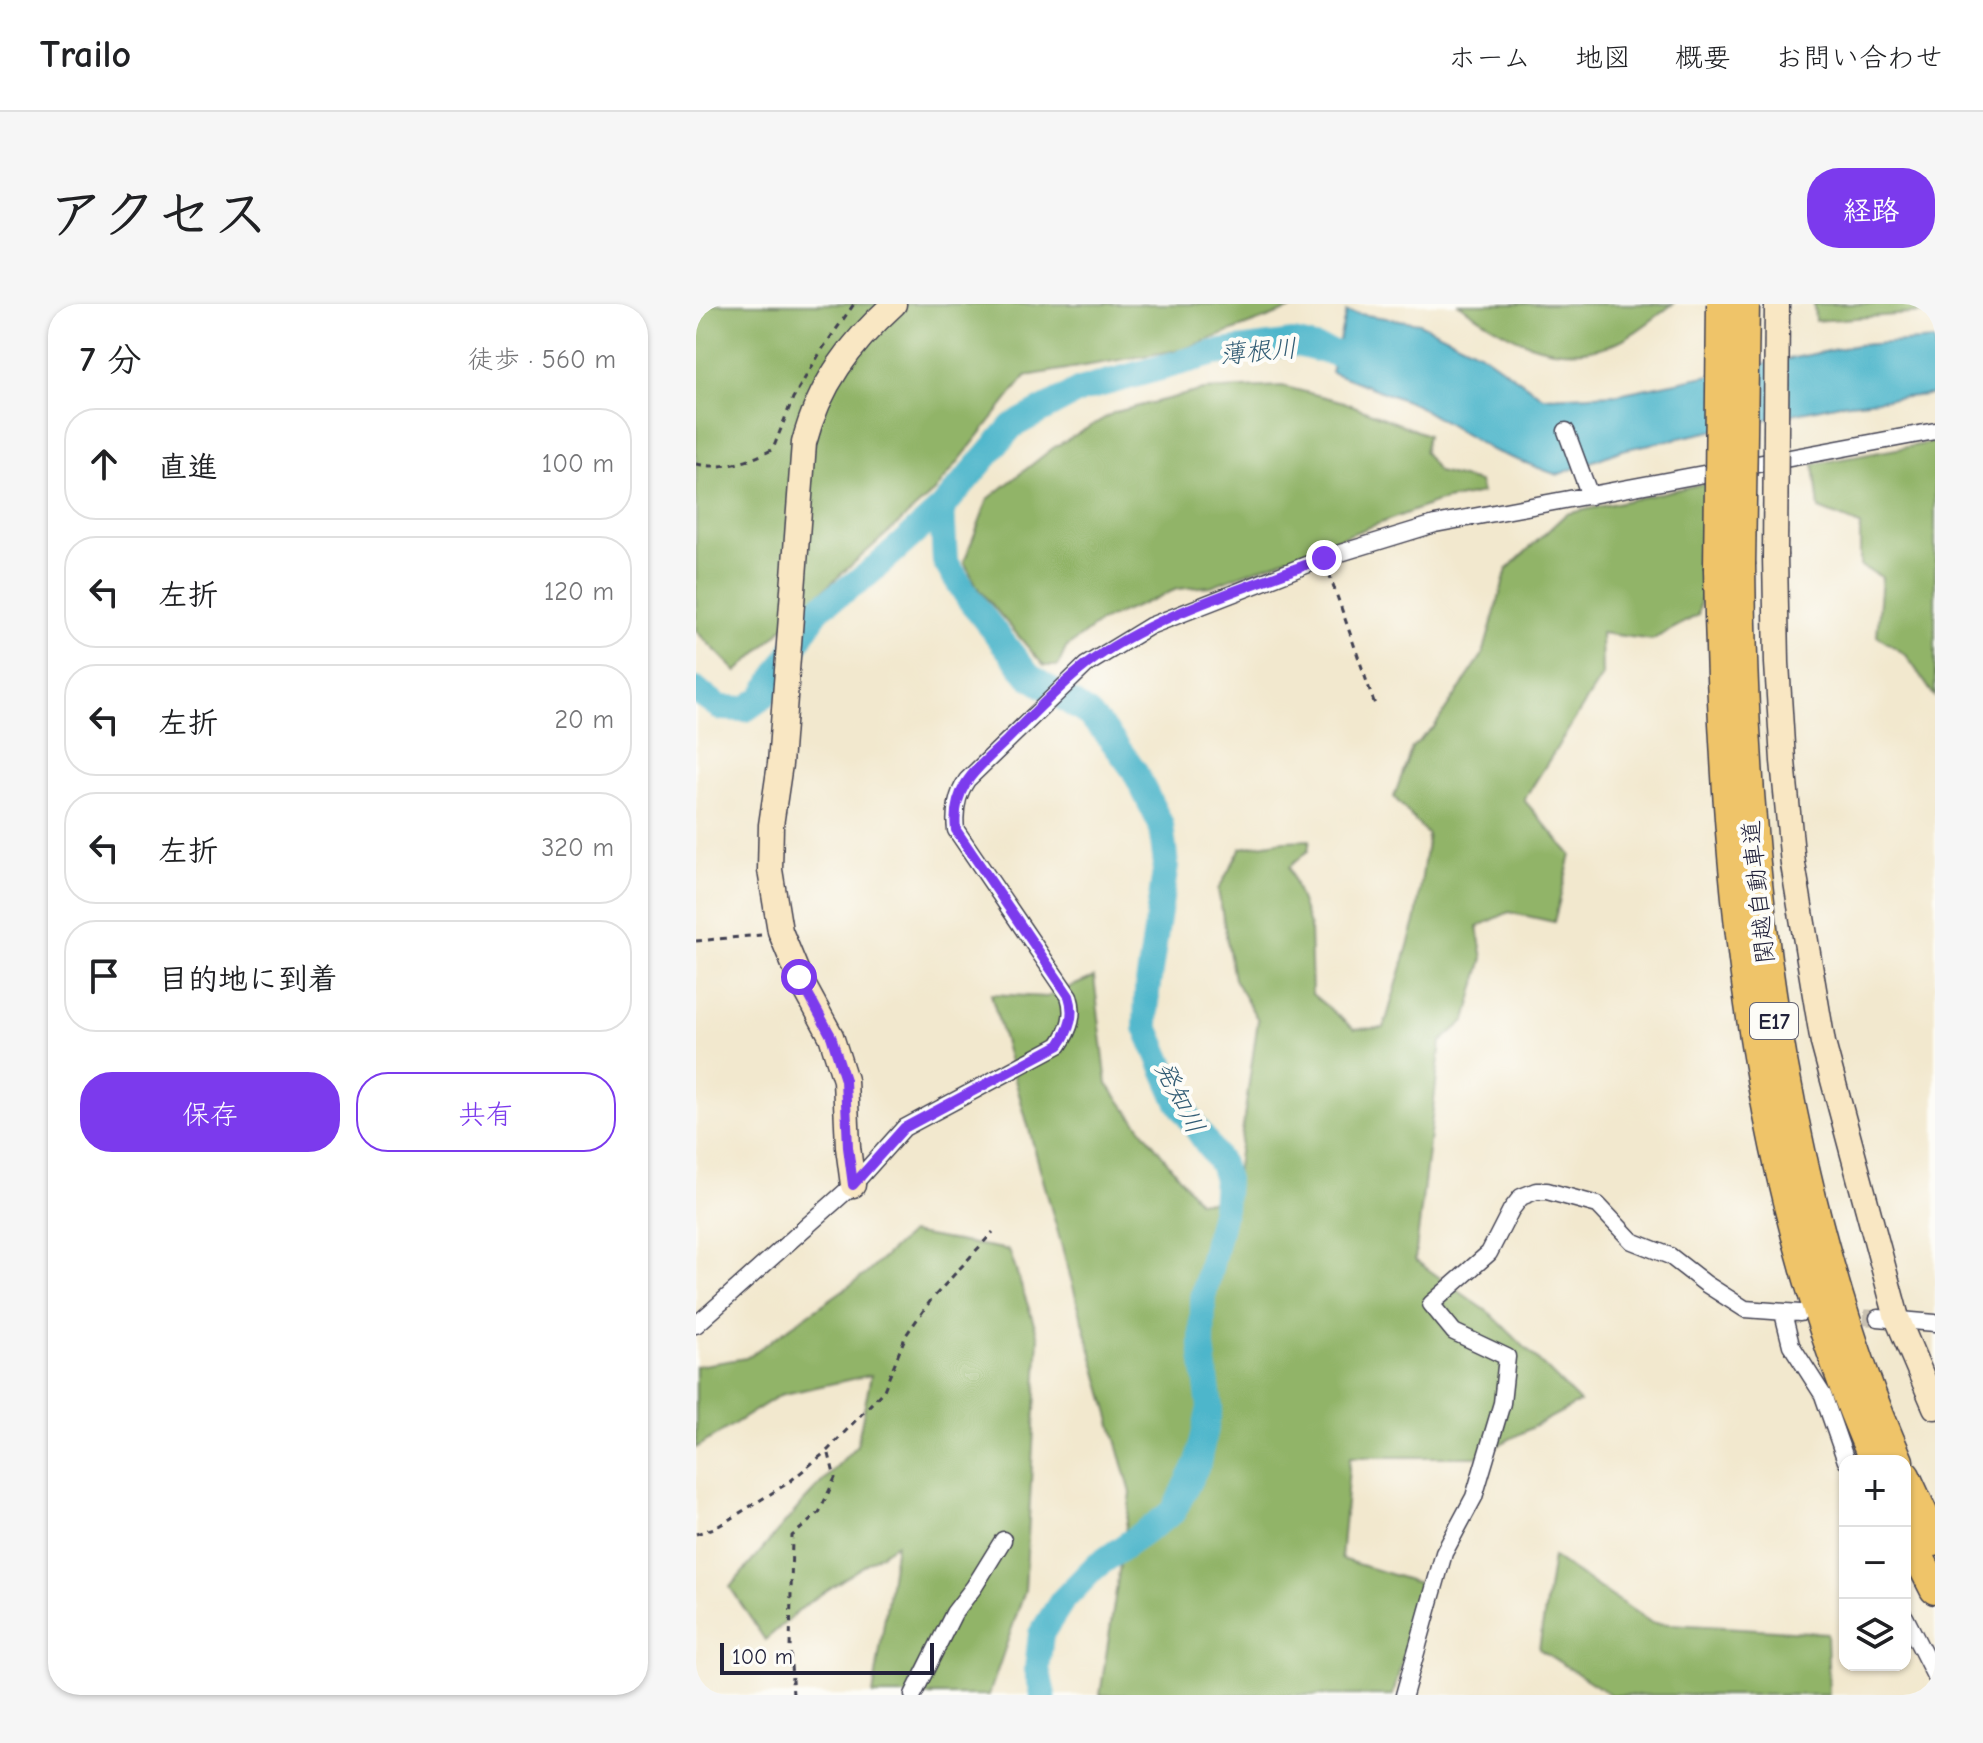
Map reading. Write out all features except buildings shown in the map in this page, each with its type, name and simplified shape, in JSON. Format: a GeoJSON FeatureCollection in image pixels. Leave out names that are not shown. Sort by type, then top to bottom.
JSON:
{"type":"FeatureCollection","features":[{"type":"Feature","properties":{"kind":"highway","name":"関越自動車道"},"geometry":{"type":"LineString","coordinates":[[1722,304],[1729,567],[1741,655],[1750,825],[1774,1021],[1826,1258],[1854,1346],[1896,1455]]}},
{"type":"Feature","properties":{"kind":"highway","name":"関越自動車道"},"geometry":{"type":"LineString","coordinates":[[1744,304],[1723,742],[1737,914],[1749,1004],[1784,1182],[1806,1268],[1834,1355],[1873,1455]]}},
{"type":"Feature","properties":{"kind":"highway"},"geometry":{"type":"LineString","coordinates":[[1911,1489],[1935,1541]]}},
{"type":"Feature","properties":{"kind":"highway"},"geometry":{"type":"LineString","coordinates":[[1911,1542],[1935,1589]]}},
{"type":"Feature","properties":{"kind":"street"},"geometry":{"type":"LineString","coordinates":[[853,1185],[845,1080],[831,1036],[799,977],[780,931],[774,900],[770,842],[780,764],[804,443],[821,393],[841,362],[894,304]]}},
{"type":"Feature","properties":{"kind":"street"},"geometry":{"type":"LineString","coordinates":[[1777,304],[1777,663],[1793,864],[1823,1043],[1887,1318],[1935,1407]]}},
{"type":"Feature","properties":{"kind":"street"},"geometry":{"type":"LineString","coordinates":[[1566,431],[1590,496]]}},
{"type":"Feature","properties":{"kind":"street"},"geometry":{"type":"LineString","coordinates":[[696,1325],[853,1185],[904,1128],[1059,1045],[1066,1034],[1073,1008],[1069,996],[956,830],[955,821],[962,787],[967,780],[1086,665],[1150,626],[1324,558],[1435,524],[1935,431]]}},
{"type":"Feature","properties":{"kind":"street"},"geometry":{"type":"LineString","coordinates":[[1404,1695],[1444,1553],[1474,1497],[1502,1403],[1507,1374],[1507,1357],[1454,1332],[1431,1304],[1489,1253],[1521,1197],[1536,1191],[1547,1191],[1598,1205],[1632,1241],[1670,1256],[1745,1309],[1800,1313]]}},
{"type":"Feature","properties":{"kind":"street"},"geometry":{"type":"LineString","coordinates":[[1783,1313],[1791,1345],[1823,1395],[1844,1455]]}},
{"type":"Feature","properties":{"kind":"street"},"geometry":{"type":"LineString","coordinates":[[1887,1318],[1935,1323]]}},
{"type":"Feature","properties":{"kind":"street"},"geometry":{"type":"LineString","coordinates":[[913,1695],[948,1623],[1003,1540]]}},
{"type":"Feature","properties":{"kind":"street"},"geometry":{"type":"LineString","coordinates":[[1911,1629],[1935,1676]]}},
{"type":"Feature","properties":{"kind":"path"},"geometry":{"type":"LineString","coordinates":[[696,464],[708,467],[747,463],[773,449],[793,398],[854,304]]}},
{"type":"Feature","properties":{"kind":"path"},"geometry":{"type":"LineString","coordinates":[[1324,558],[1375,705]]}},
{"type":"Feature","properties":{"kind":"path"},"geometry":{"type":"LineString","coordinates":[[696,941],[780,931]]}},
{"type":"Feature","properties":{"kind":"path"},"geometry":{"type":"LineString","coordinates":[[696,1534],[717,1527],[767,1496],[828,1450],[884,1390],[906,1335],[931,1300],[993,1232]]}},
{"type":"Feature","properties":{"kind":"path"},"geometry":{"type":"LineString","coordinates":[[793,1695],[790,1650],[792,1536],[819,1513],[835,1478],[828,1450]]}},
{"type":"Feature","properties":{"kind":"green space"},"geometry":{"type":"Polygon","coordinates":[[[696,304],[1305,304],[1184,349],[1026,376],[935,491],[737,672],[696,631],[696,304]]]}},
{"type":"Feature","properties":{"kind":"green space"},"geometry":{"type":"Polygon","coordinates":[[[1459,304],[1673,304],[1618,342],[1568,352],[1530,344],[1511,336],[1459,304]]]}},
{"type":"Feature","properties":{"kind":"green space"},"geometry":{"type":"Polygon","coordinates":[[[1814,304],[1935,304],[1935,312],[1815,321],[1814,304]]]}},
{"type":"Feature","properties":{"kind":"green space"},"geometry":{"type":"Polygon","coordinates":[[[1282,386],[1344,402],[1427,435],[1424,452],[1438,472],[1479,482],[1482,493],[1437,502],[1211,586],[1177,589],[1100,622],[1066,648],[1058,666],[1044,666],[979,590],[964,562],[988,499],[1053,448],[1115,412],[1204,390],[1282,386]]]}},
{"type":"Feature","properties":{"kind":"green space"},"geometry":{"type":"Polygon","coordinates":[[[1935,442],[1935,697],[1906,655],[1877,636],[1882,577],[1860,566],[1860,525],[1819,509],[1814,464],[1935,442]]]}},
{"type":"Feature","properties":{"kind":"green space"},"geometry":{"type":"Polygon","coordinates":[[[1720,480],[1698,615],[1652,640],[1601,633],[1602,676],[1524,800],[1571,855],[1554,922],[1509,912],[1477,927],[1483,958],[1466,1020],[1441,1042],[1415,1260],[1491,1314],[1580,1402],[1476,1457],[1350,1457],[1341,1559],[1422,1584],[1393,1695],[1100,1695],[1131,1493],[991,994],[1047,997],[1094,977],[1107,1084],[1198,1201],[1232,1202],[1258,1020],[1234,979],[1218,890],[1241,848],[1310,840],[1308,851],[1289,867],[1310,928],[1312,994],[1354,1029],[1384,1028],[1416,918],[1428,835],[1394,797],[1412,747],[1434,727],[1483,654],[1507,569],[1566,514],[1720,480]]]}},
{"type":"Feature","properties":{"kind":"green space"},"geometry":{"type":"Polygon","coordinates":[[[910,1233],[1009,1250],[1039,1338],[1025,1590],[989,1695],[873,1695],[896,1544],[808,1603],[765,1640],[730,1587],[857,1445],[871,1375],[780,1395],[696,1448],[696,1366],[746,1358],[866,1274],[910,1233]]]}},
{"type":"Feature","properties":{"kind":"green space"},"geometry":{"type":"Polygon","coordinates":[[[1553,1557],[1652,1623],[1827,1633],[1829,1695],[1611,1695],[1539,1649],[1553,1557]]]}},
{"type":"Feature","properties":{"kind":"water"},"geometry":{"type":"Polygon","coordinates":[[[1346,312],[1419,323],[1481,353],[1543,397],[1618,394],[1857,345],[1935,340],[1935,394],[1840,404],[1622,450],[1557,475],[1491,450],[1414,404],[1331,372],[1346,312]]]}},
{"type":"Feature","properties":{"kind":"waterway","name":"薄根川"},"geometry":{"type":"LineString","coordinates":[[696,690],[721,708],[746,709],[763,697],[819,608],[867,575],[942,508],[1012,426],[1080,390],[1215,353],[1293,343],[1359,359],[1371,358]]}},
{"type":"Feature","properties":{"kind":"waterway","name":"発知川"},"geometry":{"type":"LineString","coordinates":[[942,508],[945,561],[969,599],[1029,676],[1088,714],[1105,731],[1134,770],[1161,825],[1166,865],[1147,991],[1146,1027],[1178,1101],[1221,1164],[1226,1179],[1224,1208],[1203,1298],[1202,1347],[1210,1407],[1198,1463],[1173,1512],[1095,1567],[1062,1601],[1041,1634],[1037,1669],[1043,1695]]}},
{"type":"Feature","properties":{"kind":"tunnel"},"geometry":{"type":"LineString","coordinates":[[1840,1316],[1878,1318]]}},
{"type":"Feature","properties":{"kind":"route"},"geometry":{"type":"LineString","coordinates":[[799,977],[831,1036],[845,1080],[853,1185],[904,1128],[916,1119],[1059,1045],[1071,1020],[1073,1008],[1069,996],[956,830],[955,811],[962,787],[1086,665],[1150,626],[1324,558]]}}]}
